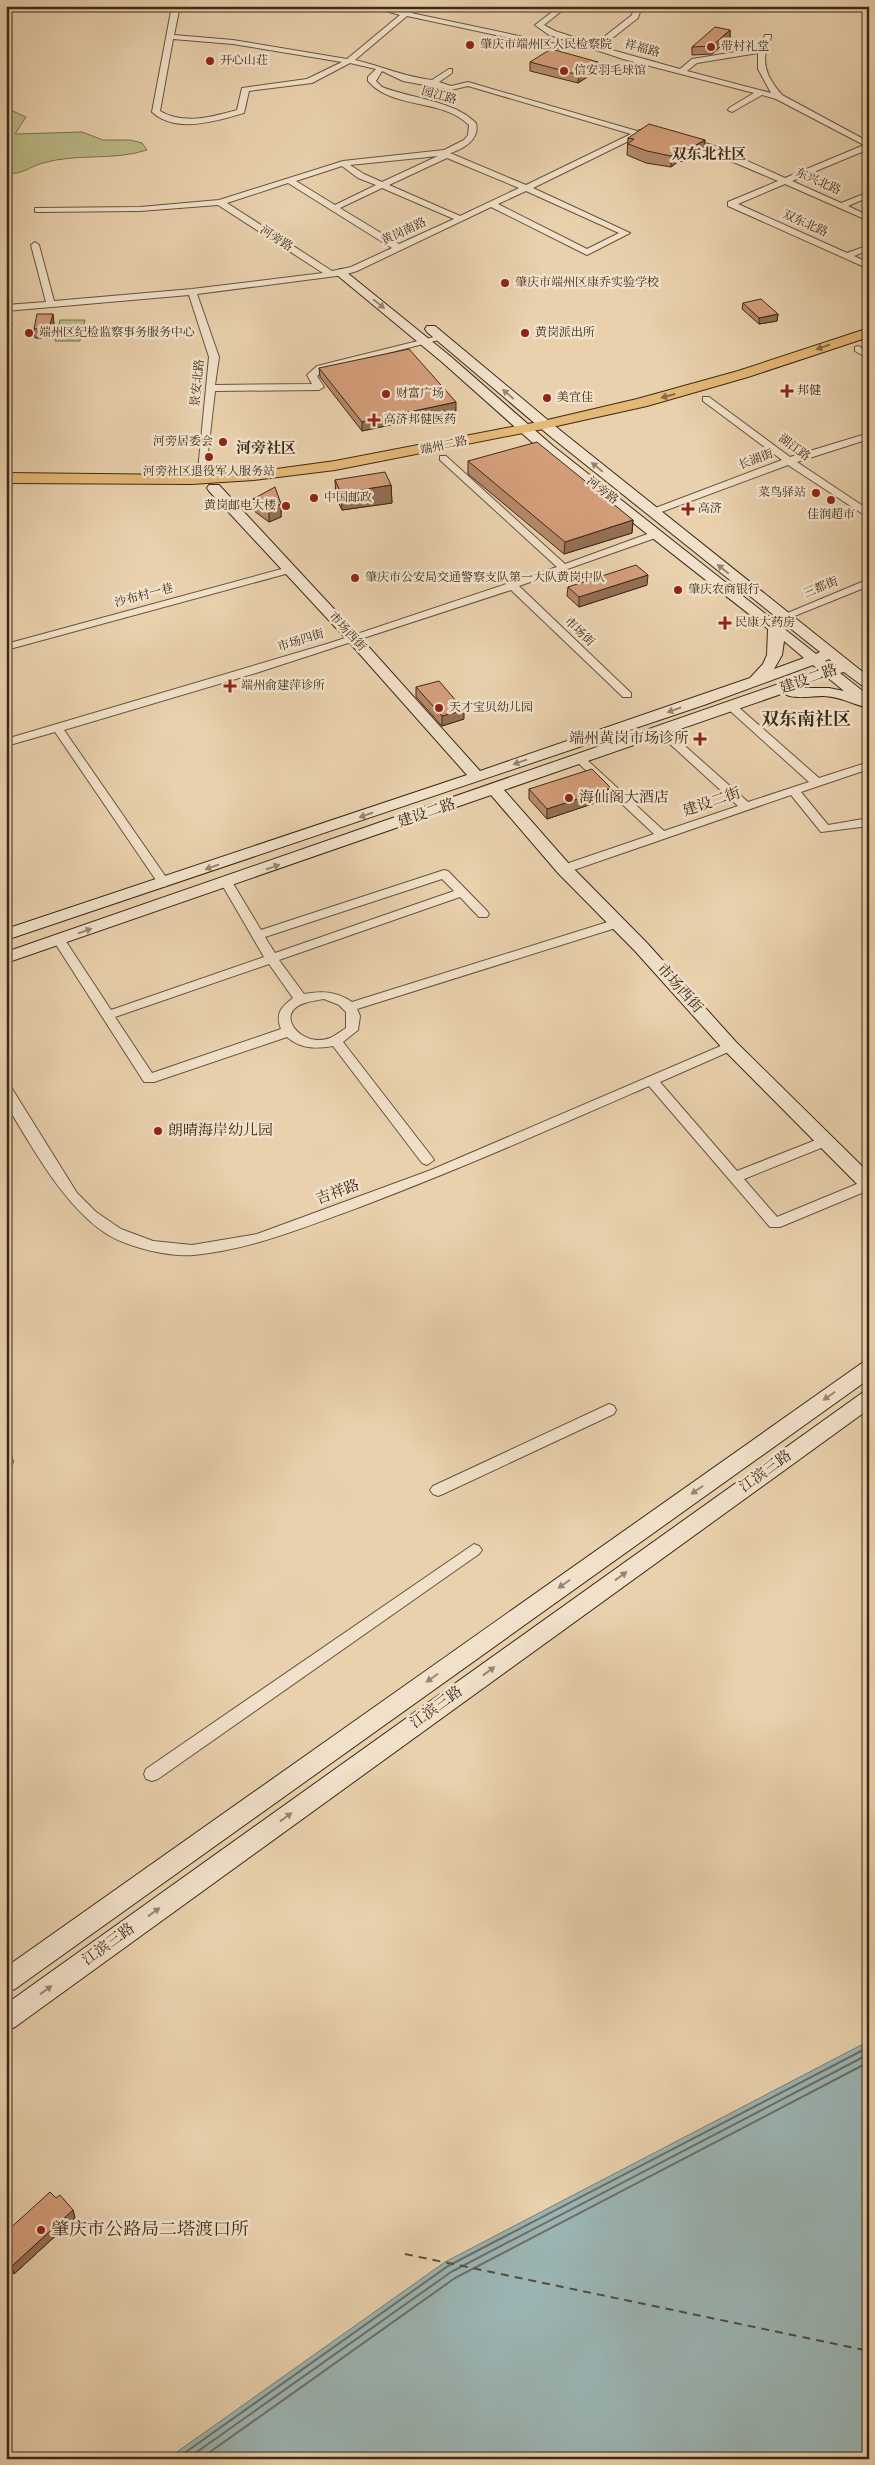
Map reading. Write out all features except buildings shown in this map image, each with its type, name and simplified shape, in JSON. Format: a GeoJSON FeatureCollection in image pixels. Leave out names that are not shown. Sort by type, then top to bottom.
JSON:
{"type":"FeatureCollection","features":[{"type":"Feature","properties":{"kind":"main road","name":"端州二路"},"geometry":{"type":"LineString","coordinates":[[585,423],[741,375],[869,332]]}},
{"type":"Feature","properties":{"kind":"main road"},"geometry":{"type":"LineString","coordinates":[[806,368],[865,350]]}},
{"type":"Feature","properties":{"kind":"main road","name":"端州二路"},"geometry":{"type":"LineString","coordinates":[[6,478],[200,478],[252,476],[318,470],[472,446],[706,398],[780,377]]}},
{"type":"Feature","properties":{"kind":"main road","name":"端州二路"},"geometry":{"type":"LineString","coordinates":[[6,488],[214,488],[299,482],[364,473],[443,458],[472,446]]}},
{"type":"Feature","properties":{"kind":"main road"},"geometry":{"type":"LineString","coordinates":[[699,702],[713,714]]}},
{"type":"Feature","properties":{"kind":"main road","name":"建设二路"},"geometry":{"type":"LineString","coordinates":[[6,935],[164,883]]}},
{"type":"Feature","properties":{"kind":"street"},"geometry":{"type":"LineString","coordinates":[[6,10],[32,6]]}},
{"type":"Feature","properties":{"kind":"street"},"geometry":{"type":"LineString","coordinates":[[176,6],[156,112],[162,117],[174,120],[216,118],[241,111],[245,90],[307,82],[324,76],[349,61],[414,6]]}},
{"type":"Feature","properties":{"kind":"street","name":"祥福路"},"geometry":{"type":"LineString","coordinates":[[370,6],[562,47],[580,41],[682,72],[779,97],[869,145]]}},
{"type":"Feature","properties":{"kind":"street"},"geometry":{"type":"LineString","coordinates":[[565,6],[539,25],[552,33],[580,41]]}},
{"type":"Feature","properties":{"kind":"street"},"geometry":{"type":"LineString","coordinates":[[596,46],[635,16],[638,6]]}},
{"type":"Feature","properties":{"kind":"street"},"geometry":{"type":"LineString","coordinates":[[768,37],[761,50],[761,69],[768,85],[779,97]]}},
{"type":"Feature","properties":{"kind":"street"},"geometry":{"type":"LineString","coordinates":[[170,38],[233,42],[349,61],[381,68],[406,79],[451,88],[468,84],[637,133]]}},
{"type":"Feature","properties":{"kind":"street"},"geometry":{"type":"LineString","coordinates":[[682,72],[695,61],[761,50]]}},
{"type":"Feature","properties":{"kind":"street","name":"园江路"},"geometry":{"type":"LineString","coordinates":[[381,68],[372,77],[372,81],[378,89],[455,111],[470,120],[474,132],[469,139],[445,154]]}},
{"type":"Feature","properties":{"kind":"street"},"geometry":{"type":"LineString","coordinates":[[433,83],[449,71]]}},
{"type":"Feature","properties":{"kind":"street"},"geometry":{"type":"LineString","coordinates":[[732,110],[761,92]]}},
{"type":"Feature","properties":{"kind":"street","name":"黄岗南路"},"geometry":{"type":"LineString","coordinates":[[6,308],[192,292],[336,274],[354,269],[461,219],[645,129],[654,132]]}},
{"type":"Feature","properties":{"kind":"street"},"geometry":{"type":"LineString","coordinates":[[682,139],[709,147],[785,181],[869,145]]}},
{"type":"Feature","properties":{"kind":"street"},"geometry":{"type":"LineString","coordinates":[[334,208],[384,186],[445,154]]}},
{"type":"Feature","properties":{"kind":"street"},"geometry":{"type":"LineString","coordinates":[[38,210],[140,209],[220,202],[343,163],[445,154],[527,188],[626,234],[587,252],[491,204]]}},
{"type":"Feature","properties":{"kind":"street"},"geometry":{"type":"LineString","coordinates":[[343,163],[361,176],[461,219]]}},
{"type":"Feature","properties":{"kind":"street"},"geometry":{"type":"LineString","coordinates":[[289,180],[399,248]]}},
{"type":"Feature","properties":{"kind":"street","name":"双东北路"},"geometry":{"type":"LineString","coordinates":[[785,181],[731,204],[869,266]]}},
{"type":"Feature","properties":{"kind":"street","name":"东兴北路"},"geometry":{"type":"LineString","coordinates":[[785,181],[869,219]]}},
{"type":"Feature","properties":{"kind":"street"},"geometry":{"type":"LineString","coordinates":[[842,206],[869,194]]}},
{"type":"Feature","properties":{"kind":"street","name":"河旁路"},"geometry":{"type":"LineString","coordinates":[[220,202],[336,274],[426,342],[530,434],[657,534],[869,684]]}},
{"type":"Feature","properties":{"kind":"street"},"geometry":{"type":"LineString","coordinates":[[35,245],[51,305]]}},
{"type":"Feature","properties":{"kind":"street"},"geometry":{"type":"LineString","coordinates":[[846,256],[869,247]]}},
{"type":"Feature","properties":{"kind":"street","name":"河旁路"},"geometry":{"type":"LineString","coordinates":[[354,269],[442,338],[550,430],[654,512],[779,622],[814,659],[866,703]]}},
{"type":"Feature","properties":{"kind":"street","name":"景安北路"},"geometry":{"type":"LineString","coordinates":[[192,292],[214,357],[200,478]]}},
{"type":"Feature","properties":{"kind":"street"},"geometry":{"type":"LineString","coordinates":[[210,388],[320,387],[312,379],[312,375],[320,368],[442,338]]}},
{"type":"Feature","properties":{"kind":"street","name":"湖江路"},"geometry":{"type":"LineString","coordinates":[[706,398],[789,461],[869,515]]}},
{"type":"Feature","properties":{"kind":"street","name":"长湖街"},"geometry":{"type":"LineString","coordinates":[[654,512],[789,461],[869,436]]}},
{"type":"Feature","properties":{"kind":"street"},"geometry":{"type":"LineString","coordinates":[[443,458],[564,568]]}},
{"type":"Feature","properties":{"kind":"street","name":"市场西街"},"geometry":{"type":"LineString","coordinates":[[214,488],[354,639],[477,777]]}},
{"type":"Feature","properties":{"kind":"street","name":"市场四街"},"geometry":{"type":"LineString","coordinates":[[6,743],[354,639],[513,586],[657,534]]}},
{"type":"Feature","properties":{"kind":"street","name":"沙布村一巷"},"geometry":{"type":"LineString","coordinates":[[6,647],[289,570]]}},
{"type":"Feature","properties":{"kind":"street","name":"三都街"},"geometry":{"type":"LineString","coordinates":[[779,622],[869,582]]}},
{"type":"Feature","properties":{"kind":"street","name":"市场街"},"geometry":{"type":"LineString","coordinates":[[513,586],[627,696]]}},
{"type":"Feature","properties":{"kind":"street"},"geometry":{"type":"LineString","coordinates":[[752,681],[767,671],[777,653],[779,622]]}},
{"type":"Feature","properties":{"kind":"street","name":"建设二路"},"geometry":{"type":"LineString","coordinates":[[164,883],[699,702],[829,654]]}},
{"type":"Feature","properties":{"kind":"street","name":"建设二路"},"geometry":{"type":"LineString","coordinates":[[6,958],[663,732],[846,666]]}},
{"type":"Feature","properties":{"kind":"street"},"geometry":{"type":"LineString","coordinates":[[774,693],[829,692],[866,703]]}},
{"type":"Feature","properties":{"kind":"street"},"geometry":{"type":"LineString","coordinates":[[732,707],[817,783]]}},
{"type":"Feature","properties":{"kind":"street"},"geometry":{"type":"LineString","coordinates":[[58,728],[164,883]]}},
{"type":"Feature","properties":{"kind":"street"},"geometry":{"type":"LineString","coordinates":[[663,732],[746,807]]}},
{"type":"Feature","properties":{"kind":"street"},"geometry":{"type":"LineString","coordinates":[[581,760],[662,835]]}},
{"type":"Feature","properties":{"kind":"street","name":"建设二街"},"geometry":{"type":"LineString","coordinates":[[564,869],[869,765]]}},
{"type":"Feature","properties":{"kind":"street","name":"市场西街"},"geometry":{"type":"LineString","coordinates":[[495,790],[564,869],[618,923],[730,1046],[869,1184]]}},
{"type":"Feature","properties":{"kind":"street"},"geometry":{"type":"LineString","coordinates":[[794,791],[825,829],[869,822]]}},
{"type":"Feature","properties":{"kind":"street"},"geometry":{"type":"LineString","coordinates":[[258,935],[444,874],[483,914]]}},
{"type":"Feature","properties":{"kind":"street"},"geometry":{"type":"LineString","coordinates":[[227,883],[272,959],[301,999]]}},
{"type":"Feature","properties":{"kind":"street"},"geometry":{"type":"LineString","coordinates":[[110,1015],[461,893]]}},
{"type":"Feature","properties":{"kind":"street"},"geometry":{"type":"LineString","coordinates":[[351,1007],[618,923]]}},
{"type":"Feature","properties":{"kind":"street"},"geometry":{"type":"LineString","coordinates":[[59,940],[110,1015],[149,1079],[287,1032]]}},
{"type":"Feature","properties":{"kind":"street"},"geometry":{"type":"LineString","coordinates":[[324,995],[344,1001],[355,1014],[352,1030],[336,1041],[311,1044],[299,1040],[287,1032],[282,1019],[285,1011],[301,999],[324,995]]}},
{"type":"Feature","properties":{"kind":"street"},"geometry":{"type":"LineString","coordinates":[[336,1041],[427,1160]]}},
{"type":"Feature","properties":{"kind":"street","name":"吉祥路"},"geometry":{"type":"LineString","coordinates":[[6,1090],[10,1106],[72,1196],[91,1216],[116,1233],[152,1246],[192,1250],[259,1240],[436,1173],[730,1046]]}},
{"type":"Feature","properties":{"kind":"street"},"geometry":{"type":"LineString","coordinates":[[651,1080],[775,1223],[869,1184]]}},
{"type":"Feature","properties":{"kind":"street"},"geometry":{"type":"LineString","coordinates":[[735,1177],[826,1141]]}},
{"type":"Feature","properties":{"kind":"street","name":"江滨三路"},"geometry":{"type":"LineString","coordinates":[[6,1981],[869,1368]]}},
{"type":"Feature","properties":{"kind":"street","name":"江滨三路"},"geometry":{"type":"LineString","coordinates":[[6,2019],[869,1398]]}},
{"type":"Feature","properties":{"kind":"street"},"geometry":{"type":"LineString","coordinates":[[438,1490],[609,1410]]}},
{"type":"Feature","properties":{"kind":"street"},"geometry":{"type":"LineString","coordinates":[[152,1774],[474,1550]]}},
{"type":"Feature","properties":{"kind":"green space"},"geometry":{"type":"Polygon","coordinates":[[[6,108],[26,117],[15,134],[82,132],[103,140],[130,140],[142,143],[147,150],[122,155],[56,160],[6,174],[6,108]]]}},
{"type":"Feature","properties":{"kind":"green space"},"geometry":{"type":"Polygon","coordinates":[[[60,320],[85,320],[80,341],[55,341],[60,320]]]}},
{"type":"Feature","properties":{"kind":"water"},"geometry":{"type":"Polygon","coordinates":[[[869,2041],[869,2459],[167,2459],[445,2262],[869,2041]]]}},
{"type":"Feature","properties":{"kind":"ferry route"},"geometry":{"type":"LineString","coordinates":[[405,2254],[869,2351]]}},
{"type":"Feature","properties":{"kind":"place","name":"肇庆市端州区人民检察院"},"geometry":{"type":"Point","coordinates":[470,45]}},
{"type":"Feature","properties":{"kind":"place","name":"带村礼堂"},"geometry":{"type":"Point","coordinates":[711,47]}},
{"type":"Feature","properties":{"kind":"place","name":"开心山荘"},"geometry":{"type":"Point","coordinates":[210,61]}},
{"type":"Feature","properties":{"kind":"place","name":"信安羽毛球馆"},"geometry":{"type":"Point","coordinates":[564,71]}},
{"type":"Feature","properties":{"kind":"place","name":"肇庆市端州区康乔实验学校"},"geometry":{"type":"Point","coordinates":[505,283]}},
{"type":"Feature","properties":{"kind":"place","name":"端州区纪检监察事务服务中心"},"geometry":{"type":"Point","coordinates":[29,333]}},
{"type":"Feature","properties":{"kind":"place","name":"黄岗派出所"},"geometry":{"type":"Point","coordinates":[525,333]}},
{"type":"Feature","properties":{"kind":"place","name":"邦健"},"geometry":{"type":"Point","coordinates":[787,391]}},
{"type":"Feature","properties":{"kind":"place","name":"财富广场"},"geometry":{"type":"Point","coordinates":[386,394]}},
{"type":"Feature","properties":{"kind":"place","name":"美宜佳"},"geometry":{"type":"Point","coordinates":[547,398]}},
{"type":"Feature","properties":{"kind":"place","name":"高济邦健医药"},"geometry":{"type":"Point","coordinates":[374,420]}},
{"type":"Feature","properties":{"kind":"place","name":"河旁居委会"},"geometry":{"type":"Point","coordinates":[223,442]}},
{"type":"Feature","properties":{"kind":"place","name":"河旁社区退役军人服务站"},"geometry":{"type":"Point","coordinates":[209,457]}},
{"type":"Feature","properties":{"kind":"place","name":"菜鸟驿站"},"geometry":{"type":"Point","coordinates":[816,493]}},
{"type":"Feature","properties":{"kind":"place","name":"中国邮政"},"geometry":{"type":"Point","coordinates":[314,498]}},
{"type":"Feature","properties":{"kind":"place","name":"佳润超市"},"geometry":{"type":"Point","coordinates":[831,500]}},
{"type":"Feature","properties":{"kind":"place","name":"黄岗邮电大楼"},"geometry":{"type":"Point","coordinates":[286,506]}},
{"type":"Feature","properties":{"kind":"place","name":"高济"},"geometry":{"type":"Point","coordinates":[688,509]}},
{"type":"Feature","properties":{"kind":"place","name":"肇庆市公安局交通警察支队第一大队黄岗中队"},"geometry":{"type":"Point","coordinates":[355,578]}},
{"type":"Feature","properties":{"kind":"place","name":"肇庆农商银行"},"geometry":{"type":"Point","coordinates":[678,590]}},
{"type":"Feature","properties":{"kind":"place","name":"民康大药房"},"geometry":{"type":"Point","coordinates":[725,623]}},
{"type":"Feature","properties":{"kind":"place","name":"端州俞建萍诊所"},"geometry":{"type":"Point","coordinates":[230,686]}},
{"type":"Feature","properties":{"kind":"place","name":"天才宝贝幼儿园"},"geometry":{"type":"Point","coordinates":[439,708]}},
{"type":"Feature","properties":{"kind":"place","name":"端州黄岗市场诊所"},"geometry":{"type":"Point","coordinates":[700,739]}},
{"type":"Feature","properties":{"kind":"place","name":"海仙阁大酒店"},"geometry":{"type":"Point","coordinates":[569,798]}},
{"type":"Feature","properties":{"kind":"place","name":"朗晴海岸幼儿园"},"geometry":{"type":"Point","coordinates":[158,1131]}},
{"type":"Feature","properties":{"kind":"place","name":"肇庆市公路局二塔渡口所"},"geometry":{"type":"Point","coordinates":[41,2230]}},
{"type":"Feature","properties":{"kind":"district","name":"双东北社区"},"geometry":{"type":"Point","coordinates":[709,155]}},
{"type":"Feature","properties":{"kind":"district","name":"河旁社区"},"geometry":{"type":"Point","coordinates":[266,449]}},
{"type":"Feature","properties":{"kind":"district","name":"双东南社区"},"geometry":{"type":"Point","coordinates":[806,720]}}]}
